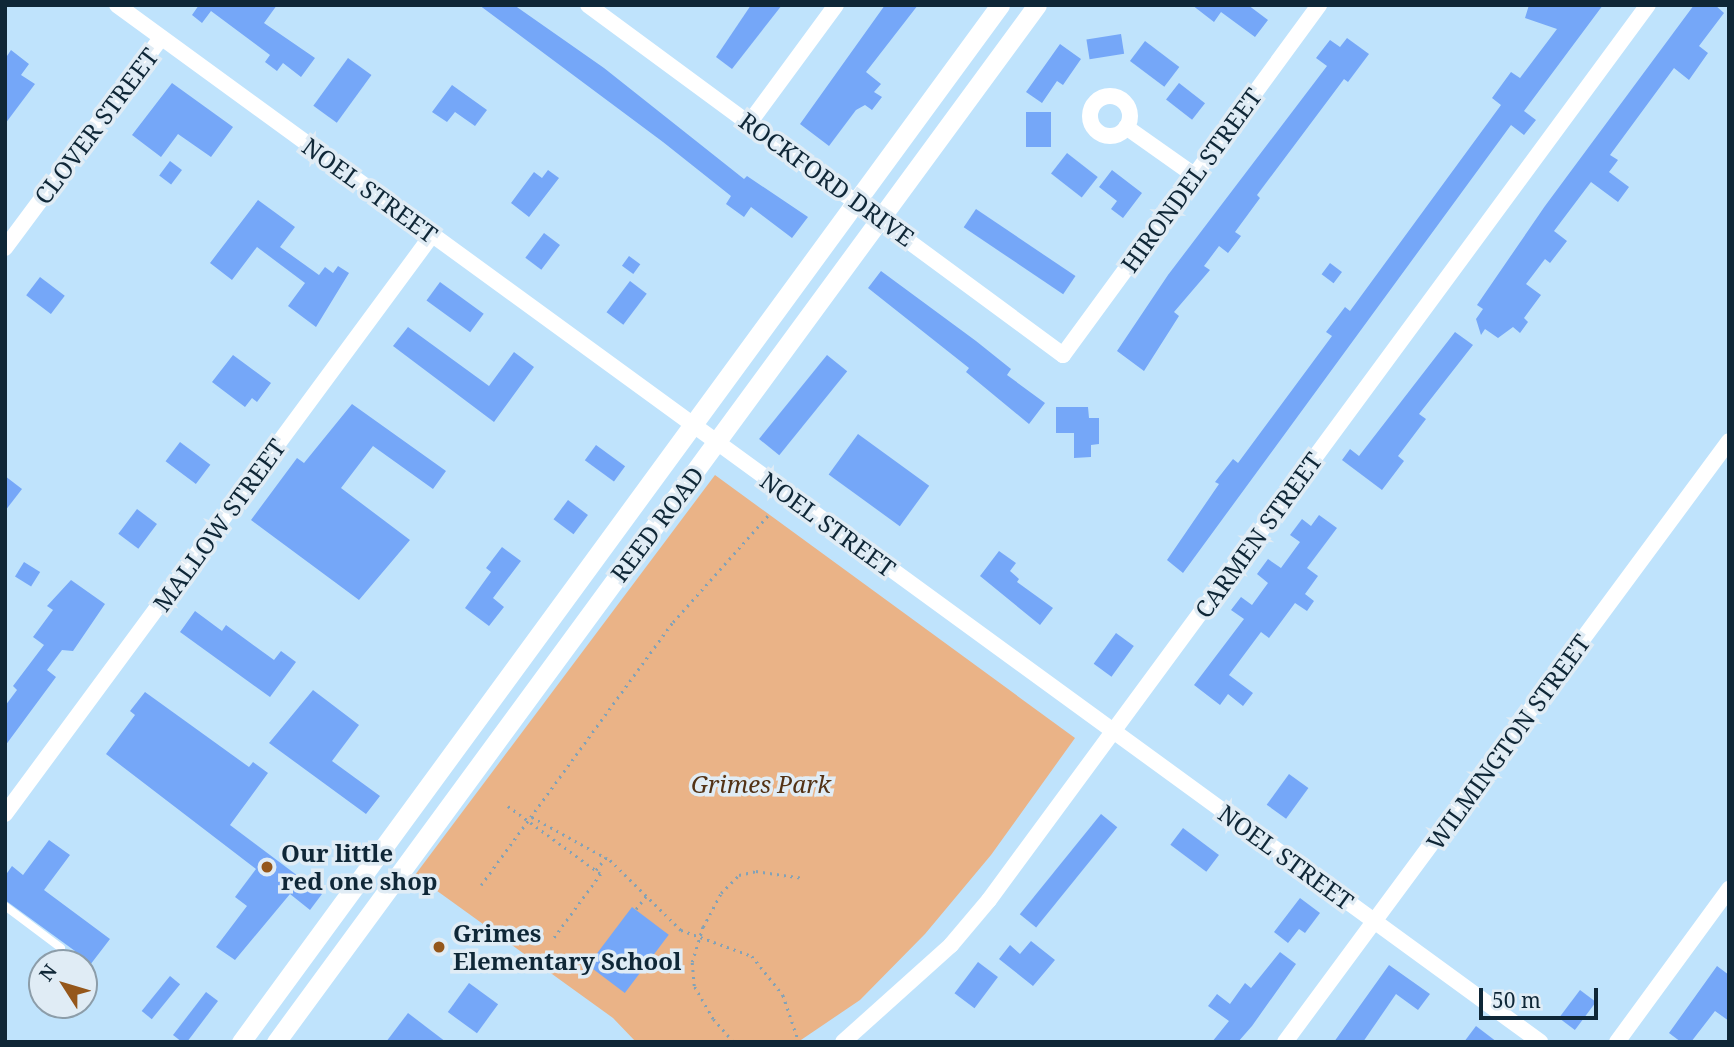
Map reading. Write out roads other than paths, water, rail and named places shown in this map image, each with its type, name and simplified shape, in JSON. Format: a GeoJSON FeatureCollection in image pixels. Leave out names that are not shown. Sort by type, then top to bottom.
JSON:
{"type":"FeatureCollection","features":[{"type":"Feature","properties":{"kind":"street","name":"NOEL STREET"},"geometry":{"type":"LineString","coordinates":[[117,5],[1540,1042]]}},
{"type":"Feature","properties":{"kind":"street","name":"ROCKFORD DRIVE"},"geometry":{"type":"LineString","coordinates":[[588,5],[881,218],[1063,355]]}},
{"type":"Feature","properties":{"kind":"street"},"geometry":{"type":"LineString","coordinates":[[750,122],[836,5]]}},
{"type":"Feature","properties":{"kind":"street","name":"REED ROAD"},"geometry":{"type":"LineString","coordinates":[[241,1042],[540,638],[692,424],[1000,5]]}},
{"type":"Feature","properties":{"kind":"street","name":"REED ROAD"},"geometry":{"type":"LineString","coordinates":[[276,1042],[1037,5]]}},
{"type":"Feature","properties":{"kind":"street","name":"HIRONDEL STREET"},"geometry":{"type":"LineString","coordinates":[[1063,355],[1319,5]]}},
{"type":"Feature","properties":{"kind":"street","name":"CARMEN STREET"},"geometry":{"type":"LineString","coordinates":[[843,1042],[951,945],[1113,731],[1648,5]]}},
{"type":"Feature","properties":{"kind":"street","name":"CLOVER STREET"},"geometry":{"type":"LineString","coordinates":[[5,248],[161,37]]}},
{"type":"Feature","properties":{"kind":"street"},"geometry":{"type":"LineString","coordinates":[[1126,127],[1194,175]]}},
{"type":"Feature","properties":{"kind":"street","name":"MALLOW STREET"},"geometry":{"type":"LineString","coordinates":[[5,814],[432,235]]}},
{"type":"Feature","properties":{"kind":"street","name":"WILMINGTON STREET"},"geometry":{"type":"LineString","coordinates":[[1285,1042],[1729,442]]}},
{"type":"Feature","properties":{"kind":"street"},"geometry":{"type":"LineString","coordinates":[[540,638],[560,655]]}},
{"type":"Feature","properties":{"kind":"street"},"geometry":{"type":"LineString","coordinates":[[358,884],[380,901]]}},
{"type":"Feature","properties":{"kind":"street"},"geometry":{"type":"LineString","coordinates":[[1616,1042],[1729,889]]}},
{"type":"Feature","properties":{"kind":"lane"},"geometry":{"type":"LineString","coordinates":[[5,906],[61,948]]}},
{"type":"Feature","properties":{"kind":"place","name":"Our little red one shop"},"geometry":{"type":"Point","coordinates":[267,867]}},
{"type":"Feature","properties":{"kind":"place","name":"Grimes Elementary School"},"geometry":{"type":"Point","coordinates":[439,947]}},
{"type":"Feature","properties":{"kind":"park label","name":"Grimes Park"},"geometry":{"type":"Point","coordinates":[761,784]}}]}
